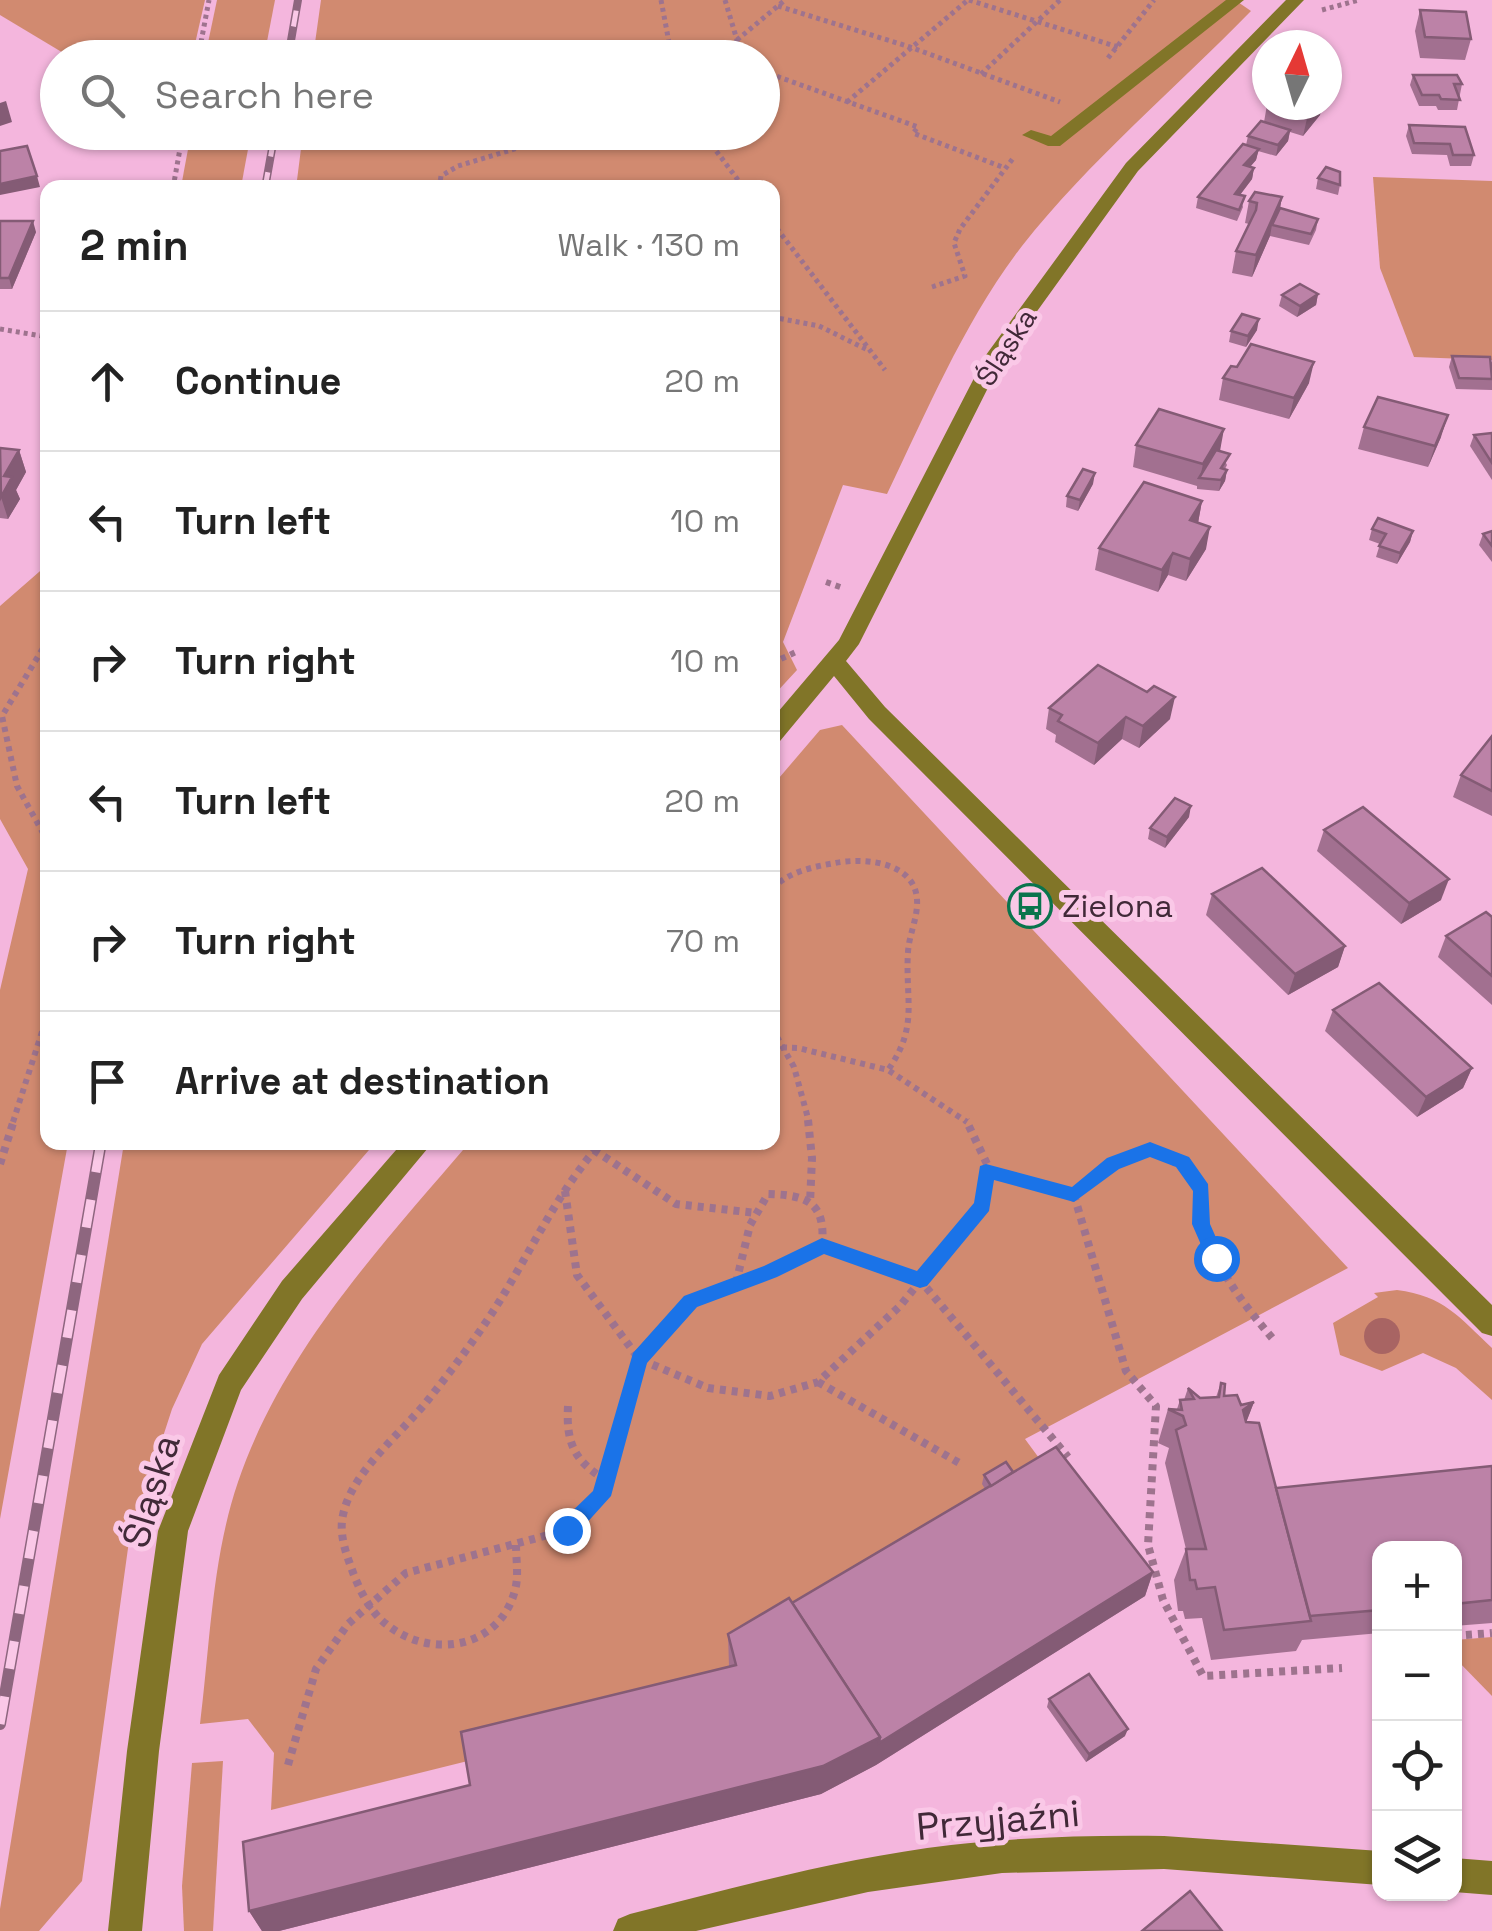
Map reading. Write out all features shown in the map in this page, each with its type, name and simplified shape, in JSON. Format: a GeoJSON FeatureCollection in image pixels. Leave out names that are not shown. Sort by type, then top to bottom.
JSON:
{"type":"FeatureCollection","features":[{"type":"Feature","properties":{"kind":"street"},"geometry":{"type":"LineString","coordinates":[[1031,135],[1054,142],[1236,0]]}},
{"type":"Feature","properties":{"kind":"street","name":"Śląska"},"geometry":{"type":"LineString","coordinates":[[780,726],[834,663],[873,597],[994,359],[1132,168],[1287,1]]}},
{"type":"Feature","properties":{"kind":"street"},"geometry":{"type":"LineString","coordinates":[[834,663],[877,712],[1492,1324]]}},
{"type":"Feature","properties":{"kind":"street","name":"Śląska"},"geometry":{"type":"LineString","coordinates":[[125,1931],[143,1750],[173,1531],[229,1384],[292,1290],[413,1150]]}},
{"type":"Feature","properties":{"kind":"street","name":"Przyjaźni"},"geometry":{"type":"LineString","coordinates":[[639,1930],[693,1924],[863,1876],[950,1862],[1198,1851],[1372,1867]]}},
{"type":"Feature","properties":{"kind":"street"},"geometry":{"type":"LineString","coordinates":[[1462,1876],[1492,1878]]}},
{"type":"Feature","properties":{"kind":"path"},"geometry":{"type":"LineString","coordinates":[[201,40],[209,0]]}},
{"type":"Feature","properties":{"kind":"path"},"geometry":{"type":"LineString","coordinates":[[662,0],[669,40]]}},
{"type":"Feature","properties":{"kind":"path"},"geometry":{"type":"LineString","coordinates":[[725,0],[737,40],[785,0]]}},
{"type":"Feature","properties":{"kind":"path"},"geometry":{"type":"LineString","coordinates":[[846,102],[968,0],[1118,47]]}},
{"type":"Feature","properties":{"kind":"path"},"geometry":{"type":"LineString","coordinates":[[981,75],[1060,0]]}},
{"type":"Feature","properties":{"kind":"path"},"geometry":{"type":"LineString","coordinates":[[778,6],[910,47],[1065,104]]}},
{"type":"Feature","properties":{"kind":"path"},"geometry":{"type":"LineString","coordinates":[[780,78],[918,127],[913,133],[1005,168]]}},
{"type":"Feature","properties":{"kind":"path"},"geometry":{"type":"LineString","coordinates":[[174,180],[180,150]]}},
{"type":"Feature","properties":{"kind":"path"},"geometry":{"type":"LineString","coordinates":[[440,180],[458,166],[511,150]]}},
{"type":"Feature","properties":{"kind":"path"},"geometry":{"type":"LineString","coordinates":[[716,150],[738,180]]}},
{"type":"Feature","properties":{"kind":"path"},"geometry":{"type":"LineString","coordinates":[[780,233],[885,370]]}},
{"type":"Feature","properties":{"kind":"path"},"geometry":{"type":"LineString","coordinates":[[780,319],[819,326],[871,352]]}},
{"type":"Feature","properties":{"kind":"path"},"geometry":{"type":"LineString","coordinates":[[0,329],[40,336]]}},
{"type":"Feature","properties":{"kind":"path"},"geometry":{"type":"LineString","coordinates":[[40,653],[2,716],[17,786],[40,828]]}},
{"type":"Feature","properties":{"kind":"path"},"geometry":{"type":"LineString","coordinates":[[780,881],[815,866],[862,857],[890,862],[910,881],[918,900],[908,959],[913,991],[910,1023],[900,1054],[888,1070]]}},
{"type":"Feature","properties":{"kind":"path"},"geometry":{"type":"LineString","coordinates":[[0,1164],[40,1038]]}},
{"type":"Feature","properties":{"kind":"path"},"geometry":{"type":"LineString","coordinates":[[780,1038],[803,1086],[813,1185],[810,1203]]}},
{"type":"Feature","properties":{"kind":"path"},"geometry":{"type":"LineString","coordinates":[[565,1191],[578,1275],[639,1359],[708,1388],[770,1396],[818,1382],[900,1306],[982,1205],[987,1164],[965,1118],[888,1070],[780,1047]]}},
{"type":"Feature","properties":{"kind":"path"},"geometry":{"type":"LineString","coordinates":[[1074,1195],[1113,1164],[1150,1149],[1182,1162],[1202,1190],[1201,1224],[1216,1258],[1254,1318],[1273,1339]]}},
{"type":"Feature","properties":{"kind":"path"},"geometry":{"type":"LineString","coordinates":[[516,1544],[516,1589],[504,1620],[472,1644],[430,1646],[387,1626],[370,1604],[346,1561],[342,1517],[368,1469],[414,1419],[498,1306],[565,1191],[594,1150],[676,1204],[756,1214]]}},
{"type":"Feature","properties":{"kind":"path"},"geometry":{"type":"LineString","coordinates":[[986,1171],[1074,1195]]}},
{"type":"Feature","properties":{"kind":"path"},"geometry":{"type":"LineString","coordinates":[[736,1284],[750,1224],[768,1194],[794,1194],[821,1210],[826,1224],[822,1246]]}},
{"type":"Feature","properties":{"kind":"path"},"geometry":{"type":"LineString","coordinates":[[1074,1195],[1126,1371],[1156,1406],[1148,1545],[1164,1600],[1204,1676],[1342,1668]]}},
{"type":"Feature","properties":{"kind":"path"},"geometry":{"type":"LineString","coordinates":[[288,1765],[316,1669],[348,1624],[406,1573],[567,1530],[602,1496],[639,1359],[690,1301],[822,1246],[920,1280],[1068,1457]]}},
{"type":"Feature","properties":{"kind":"path"},"geometry":{"type":"LineString","coordinates":[[818,1382],[961,1464]]}},
{"type":"Feature","properties":{"kind":"path"},"geometry":{"type":"LineString","coordinates":[[568,1406],[566,1442],[582,1467],[606,1480]]}},
{"type":"Feature","properties":{"kind":"path"},"geometry":{"type":"LineString","coordinates":[[1164,1600],[1178,1600]]}},
{"type":"Feature","properties":{"kind":"path"},"geometry":{"type":"LineString","coordinates":[[1462,1635],[1492,1633]]}},
{"type":"Feature","properties":{"kind":"shaded area"},"geometry":{"type":"Polygon","coordinates":[[[0,0],[205,0],[196,40],[42,40],[0,15],[0,0]]]}},
{"type":"Feature","properties":{"kind":"shaded area"},"geometry":{"type":"Polygon","coordinates":[[[217,0],[275,0],[267,40],[209,40],[217,0]]]}},
{"type":"Feature","properties":{"kind":"shaded area"},"geometry":{"type":"Polygon","coordinates":[[[321,0],[1235,0],[1251,11],[1104,154],[1022,246],[965,335],[887,494],[843,485],[783,642],[797,670],[780,688],[780,180],[297,180],[301,150],[780,150],[780,40],[315,40],[321,0]]]}},
{"type":"Feature","properties":{"kind":"shaded area"},"geometry":{"type":"Polygon","coordinates":[[[188,150],[248,150],[242,180],[182,180],[188,150]]]}},
{"type":"Feature","properties":{"kind":"shaded area"},"geometry":{"type":"Polygon","coordinates":[[[1373,177],[1492,181],[1492,360],[1414,357],[1380,268],[1373,177]]]}},
{"type":"Feature","properties":{"kind":"shaded area"},"geometry":{"type":"Polygon","coordinates":[[[40,571],[40,1150],[67,1150],[0,1519],[0,990],[28,869],[0,819],[0,606],[40,571]]]}},
{"type":"Feature","properties":{"kind":"shaded area"},"geometry":{"type":"Polygon","coordinates":[[[842,725],[1348,1268],[1025,1439],[1050,1473],[997,1505],[736,1694],[271,1810],[274,1753],[248,1719],[200,1724],[222,1541],[238,1482],[257,1434],[280,1389],[337,1302],[463,1150],[780,1150],[780,777],[820,730],[842,725]]]}},
{"type":"Feature","properties":{"kind":"shaded area"},"geometry":{"type":"Polygon","coordinates":[[[123,1150],[369,1150],[202,1344],[172,1409],[129,1541],[82,1881],[39,1931],[0,1931],[0,1909],[123,1150]]]}},
{"type":"Feature","properties":{"kind":"shaded area"},"geometry":{"type":"Polygon","coordinates":[[[1397,1290],[1439,1303],[1492,1348],[1492,1400],[1456,1368],[1423,1353],[1382,1371],[1340,1355],[1333,1323],[1378,1297],[1374,1293],[1397,1290]]]}},
{"type":"Feature","properties":{"kind":"shaded area"},"geometry":{"type":"Polygon","coordinates":[[[1492,1637],[1492,1696],[1462,1665],[1462,1639],[1492,1637]]]}},
{"type":"Feature","properties":{"kind":"shaded area"},"geometry":{"type":"Polygon","coordinates":[[[223,1761],[213,1931],[184,1931],[182,1886],[192,1763],[223,1761]]]}},
{"type":"Feature","properties":{"kind":"building"},"geometry":{"type":"Polygon","coordinates":[[[1420,10],[1466,12],[1471,39],[1425,37],[1420,10]]]}},
{"type":"Feature","properties":{"kind":"building"},"geometry":{"type":"Polygon","coordinates":[[[1413,75],[1457,75],[1462,84],[1454,84],[1460,100],[1422,95],[1413,75]]]}},
{"type":"Feature","properties":{"kind":"building"},"geometry":{"type":"Polygon","coordinates":[[[1261,121],[1290,130],[1278,145],[1248,136],[1261,121]]]}},
{"type":"Feature","properties":{"kind":"building"},"geometry":{"type":"Polygon","coordinates":[[[1409,125],[1465,127],[1474,155],[1453,155],[1450,144],[1414,143],[1409,125]]]}},
{"type":"Feature","properties":{"kind":"building"},"geometry":{"type":"Polygon","coordinates":[[[1243,144],[1259,149],[1244,165],[1254,168],[1235,194],[1245,196],[1239,210],[1198,197],[1243,144]]]}},
{"type":"Feature","properties":{"kind":"building"},"geometry":{"type":"Polygon","coordinates":[[[27,146],[37,176],[0,184],[0,151],[27,146]]]}},
{"type":"Feature","properties":{"kind":"building"},"geometry":{"type":"Polygon","coordinates":[[[1326,167],[1340,172],[1340,185],[1318,178],[1326,167]]]}},
{"type":"Feature","properties":{"kind":"building"},"geometry":{"type":"Polygon","coordinates":[[[1255,192],[1282,197],[1256,255],[1236,251],[1256,210],[1257,203],[1249,201],[1255,192]]]}},
{"type":"Feature","properties":{"kind":"building"},"geometry":{"type":"Polygon","coordinates":[[[1280,208],[1318,219],[1311,234],[1272,225],[1280,208]]]}},
{"type":"Feature","properties":{"kind":"building"},"geometry":{"type":"Polygon","coordinates":[[[0,221],[33,221],[9,278],[0,278],[0,221]]]}},
{"type":"Feature","properties":{"kind":"building"},"geometry":{"type":"Polygon","coordinates":[[[1300,284],[1318,294],[1300,306],[1282,295],[1300,284]]]}},
{"type":"Feature","properties":{"kind":"building"},"geometry":{"type":"Polygon","coordinates":[[[1242,314],[1259,319],[1248,336],[1231,331],[1242,314]]]}},
{"type":"Feature","properties":{"kind":"building"},"geometry":{"type":"Polygon","coordinates":[[[1251,344],[1314,362],[1294,398],[1223,378],[1231,366],[1237,367],[1251,344]]]}},
{"type":"Feature","properties":{"kind":"building"},"geometry":{"type":"Polygon","coordinates":[[[1452,356],[1490,357],[1492,379],[1459,378],[1452,356]]]}},
{"type":"Feature","properties":{"kind":"building"},"geometry":{"type":"Polygon","coordinates":[[[1378,397],[1448,415],[1435,446],[1364,427],[1378,397]]]}},
{"type":"Feature","properties":{"kind":"building"},"geometry":{"type":"Polygon","coordinates":[[[1159,409],[1224,429],[1203,464],[1136,445],[1159,409]]]}},
{"type":"Feature","properties":{"kind":"building"},"geometry":{"type":"Polygon","coordinates":[[[1492,433],[1492,463],[1474,435],[1492,433]]]}},
{"type":"Feature","properties":{"kind":"building"},"geometry":{"type":"Polygon","coordinates":[[[0,448],[19,450],[4,476],[12,477],[1,497],[0,448]]]}},
{"type":"Feature","properties":{"kind":"building"},"geometry":{"type":"Polygon","coordinates":[[[1216,450],[1230,454],[1221,468],[1227,470],[1221,480],[1199,478],[1216,450]]]}},
{"type":"Feature","properties":{"kind":"building"},"geometry":{"type":"Polygon","coordinates":[[[1083,469],[1095,473],[1080,500],[1067,496],[1083,469]]]}},
{"type":"Feature","properties":{"kind":"building"},"geometry":{"type":"Polygon","coordinates":[[[1144,482],[1202,501],[1190,520],[1210,527],[1190,559],[1173,553],[1162,570],[1099,548],[1144,482]]]}},
{"type":"Feature","properties":{"kind":"building"},"geometry":{"type":"Polygon","coordinates":[[[1378,518],[1413,531],[1400,553],[1379,546],[1386,534],[1372,529],[1378,518]]]}},
{"type":"Feature","properties":{"kind":"building"},"geometry":{"type":"Polygon","coordinates":[[[1492,531],[1492,546],[1483,534],[1492,531]]]}},
{"type":"Feature","properties":{"kind":"building"},"geometry":{"type":"Polygon","coordinates":[[[1098,665],[1147,692],[1154,686],[1175,697],[1143,726],[1126,717],[1098,743],[1058,721],[1062,715],[1049,708],[1098,665]]]}},
{"type":"Feature","properties":{"kind":"building"},"geometry":{"type":"Polygon","coordinates":[[[1492,736],[1492,791],[1461,775],[1492,736]]]}},
{"type":"Feature","properties":{"kind":"building"},"geometry":{"type":"Polygon","coordinates":[[[1175,798],[1191,806],[1167,837],[1150,828],[1175,798]]]}},
{"type":"Feature","properties":{"kind":"building"},"geometry":{"type":"Polygon","coordinates":[[[1363,807],[1449,879],[1409,903],[1324,830],[1363,807]]]}},
{"type":"Feature","properties":{"kind":"building"},"geometry":{"type":"Polygon","coordinates":[[[1262,868],[1345,946],[1295,974],[1212,894],[1262,868]]]}},
{"type":"Feature","properties":{"kind":"building"},"geometry":{"type":"Polygon","coordinates":[[[1486,912],[1492,917],[1492,976],[1446,936],[1486,912]]]}},
{"type":"Feature","properties":{"kind":"building"},"geometry":{"type":"Polygon","coordinates":[[[1379,983],[1472,1068],[1426,1097],[1333,1010],[1379,983]]]}},
{"type":"Feature","properties":{"kind":"building"},"geometry":{"type":"Polygon","coordinates":[[[1221,1383],[1225,1384],[1224,1396],[1237,1395],[1241,1405],[1254,1402],[1243,1410],[1246,1422],[1259,1423],[1311,1621],[1224,1630],[1215,1587],[1197,1589],[1195,1580],[1190,1580],[1186,1549],[1206,1549],[1176,1430],[1186,1425],[1183,1416],[1168,1409],[1182,1410],[1180,1400],[1194,1399],[1188,1388],[1200,1398],[1219,1397],[1221,1383]]]}},
{"type":"Feature","properties":{"kind":"building"},"geometry":{"type":"Polygon","coordinates":[[[1056,1447],[1153,1572],[879,1743],[880,1737],[792,1603],[1056,1447]]]}},
{"type":"Feature","properties":{"kind":"building"},"geometry":{"type":"Polygon","coordinates":[[[1006,1462],[1013,1472],[991,1486],[984,1475],[1006,1462]]]}},
{"type":"Feature","properties":{"kind":"building"},"geometry":{"type":"Polygon","coordinates":[[[1492,1466],[1492,1600],[1462,1603],[1462,1541],[1372,1541],[1372,1611],[1310,1616],[1276,1488],[1492,1466]]]}},
{"type":"Feature","properties":{"kind":"building"},"geometry":{"type":"Polygon","coordinates":[[[789,1598],[880,1737],[823,1766],[249,1911],[243,1842],[470,1785],[461,1732],[736,1665],[728,1634],[789,1598]]]}},
{"type":"Feature","properties":{"kind":"building"},"geometry":{"type":"Polygon","coordinates":[[[1089,1674],[1128,1729],[1089,1754],[1049,1699],[1089,1674]]]}},
{"type":"Feature","properties":{"kind":"building"},"geometry":{"type":"Polygon","coordinates":[[[1190,1891],[1222,1931],[1142,1931],[1190,1891]]]}},
{"type":"Feature","properties":{"kind":"railway"},"geometry":{"type":"LineString","coordinates":[[291,40],[298,0]]}},
{"type":"Feature","properties":{"kind":"railway"},"geometry":{"type":"LineString","coordinates":[[266,180],[272,150]]}},
{"type":"Feature","properties":{"kind":"railway"},"geometry":{"type":"LineString","coordinates":[[0,1724],[100,1150]]}},
{"type":"Feature","properties":{"kind":"place","name":"Zielona"},"geometry":{"type":"Point","coordinates":[1030,906]}},
{"type":"Feature","properties":{"kind":"route"},"geometry":{"type":"LineString","coordinates":[[567,1530],[602,1496],[639,1359],[690,1301],[771,1272],[822,1246],[920,1280],[982,1205],[986,1171],[1074,1195],[1113,1164],[1150,1149],[1182,1162],[1202,1190],[1201,1224],[1216,1258]]}}]}
